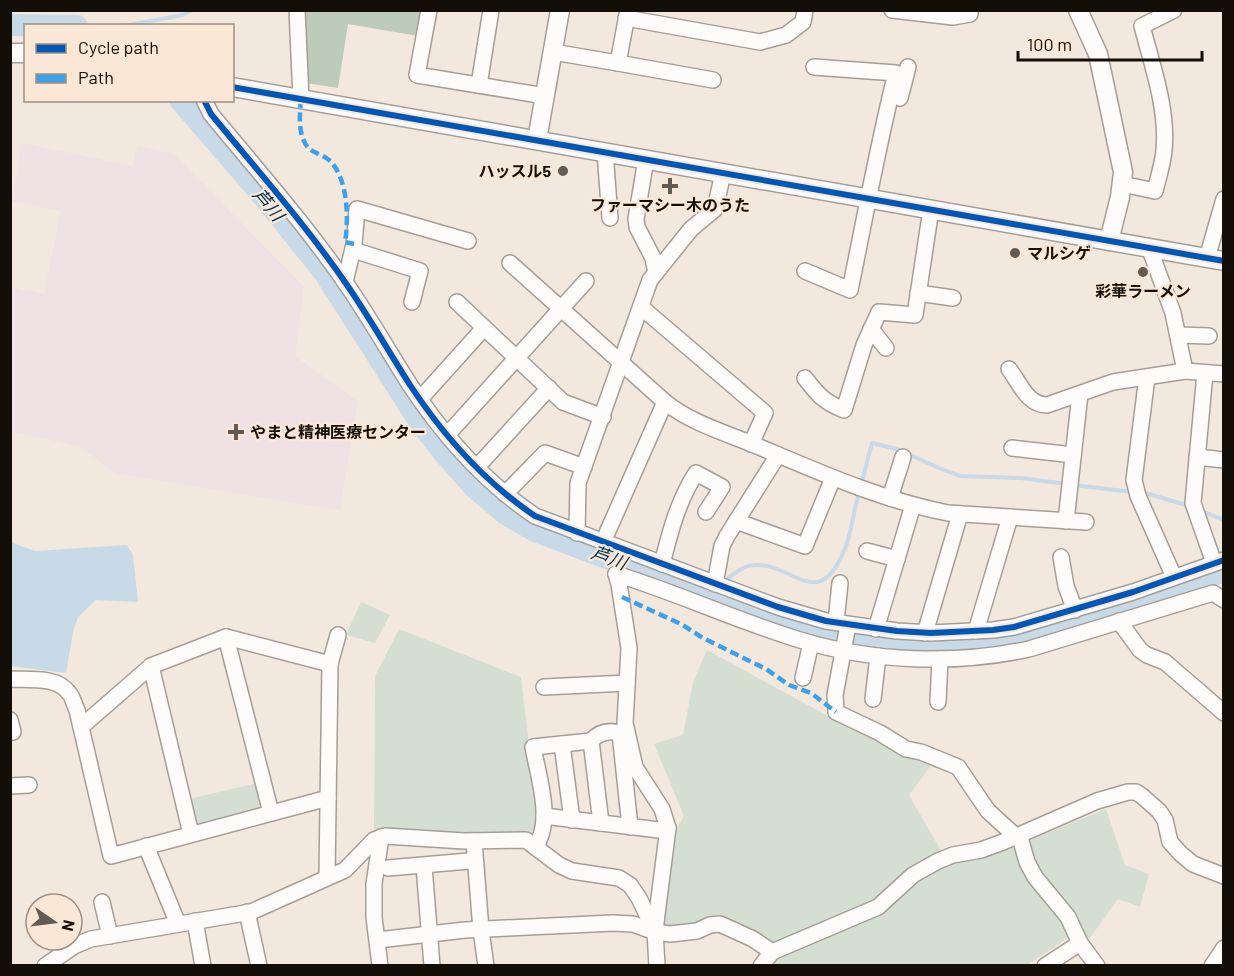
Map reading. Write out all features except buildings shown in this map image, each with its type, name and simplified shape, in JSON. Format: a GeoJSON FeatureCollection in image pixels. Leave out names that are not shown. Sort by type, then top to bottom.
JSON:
{"type":"FeatureCollection","features":[{"type":"Feature","properties":{"kind":"street"},"geometry":{"type":"LineString","coordinates":[[297,10],[301,99]]}},
{"type":"Feature","properties":{"kind":"street"},"geometry":{"type":"LineString","coordinates":[[429,10],[417,75],[545,96]]}},
{"type":"Feature","properties":{"kind":"street"},"geometry":{"type":"LineString","coordinates":[[479,85],[491,10]]}},
{"type":"Feature","properties":{"kind":"street"},"geometry":{"type":"LineString","coordinates":[[537,140],[560,10]]}},
{"type":"Feature","properties":{"kind":"street"},"geometry":{"type":"LineString","coordinates":[[618,63],[627,14],[760,42],[786,34],[803,22],[805,10]]}},
{"type":"Feature","properties":{"kind":"street"},"geometry":{"type":"LineString","coordinates":[[892,10],[953,17],[970,14],[970,10]]}},
{"type":"Feature","properties":{"kind":"street"},"geometry":{"type":"LineString","coordinates":[[1078,10],[1098,54],[1120,157],[1122,184],[1109,241]]}},
{"type":"Feature","properties":{"kind":"street"},"geometry":{"type":"LineString","coordinates":[[1122,184],[1155,191],[1164,152],[1165,134],[1154,73],[1142,26],[1174,10]]}},
{"type":"Feature","properties":{"kind":"street"},"geometry":{"type":"LineString","coordinates":[[553,52],[713,80]]}},
{"type":"Feature","properties":{"kind":"street"},"geometry":{"type":"LineString","coordinates":[[805,271],[850,290],[882,126],[896,73],[814,67]]}},
{"type":"Feature","properties":{"kind":"street"},"geometry":{"type":"LineString","coordinates":[[882,126],[894,120],[908,67]]}},
{"type":"Feature","properties":{"kind":"street"},"geometry":{"type":"LineString","coordinates":[[234,87],[1219,261],[1224,199]]}},
{"type":"Feature","properties":{"kind":"street"},"geometry":{"type":"LineString","coordinates":[[205,102],[211,114],[322,250],[420,399],[477,467],[505,494],[535,516],[786,610],[842,623],[925,633],[1014,627],[1133,592],[1219,561],[1195,509],[1197,457],[1205,373]]}},
{"type":"Feature","properties":{"kind":"street"},"geometry":{"type":"LineString","coordinates":[[605,152],[610,218]]}},
{"type":"Feature","properties":{"kind":"street"},"geometry":{"type":"LineString","coordinates":[[646,159],[636,219],[637,227],[653,258],[656,273]]}},
{"type":"Feature","properties":{"kind":"street"},"geometry":{"type":"LineString","coordinates":[[577,533],[578,483],[650,280],[691,229],[714,209],[723,173]]}},
{"type":"Feature","properties":{"kind":"street"},"geometry":{"type":"LineString","coordinates":[[345,282],[353,250],[357,209],[468,241]]}},
{"type":"Feature","properties":{"kind":"street"},"geometry":{"type":"LineString","coordinates":[[805,378],[828,404],[844,410],[871,329],[879,312],[915,315],[931,209]]}},
{"type":"Feature","properties":{"kind":"street"},"geometry":{"type":"LineString","coordinates":[[1149,248],[1173,313],[1185,371]]}},
{"type":"Feature","properties":{"kind":"street"},"geometry":{"type":"LineString","coordinates":[[353,250],[420,271],[412,302]]}},
{"type":"Feature","properties":{"kind":"street"},"geometry":{"type":"LineString","coordinates":[[510,263],[665,402],[693,420],[833,478],[913,505],[960,514],[1086,522]]}},
{"type":"Feature","properties":{"kind":"street"},"geometry":{"type":"LineString","coordinates":[[448,434],[586,281]]}},
{"type":"Feature","properties":{"kind":"street"},"geometry":{"type":"LineString","coordinates":[[918,292],[953,298]]}},
{"type":"Feature","properties":{"kind":"street"},"geometry":{"type":"LineString","coordinates":[[457,302],[563,402],[603,417]]}},
{"type":"Feature","properties":{"kind":"street"},"geometry":{"type":"LineString","coordinates":[[641,307],[765,413],[751,444]]}},
{"type":"Feature","properties":{"kind":"street"},"geometry":{"type":"LineString","coordinates":[[420,399],[484,328]]}},
{"type":"Feature","properties":{"kind":"street"},"geometry":{"type":"LineString","coordinates":[[871,329],[886,348]]}},
{"type":"Feature","properties":{"kind":"street"},"geometry":{"type":"LineString","coordinates":[[1179,335],[1209,336]]}},
{"type":"Feature","properties":{"kind":"street"},"geometry":{"type":"LineString","coordinates":[[1009,369],[1028,398],[1039,405],[1047,405],[1113,382],[1185,371],[1224,374]]}},
{"type":"Feature","properties":{"kind":"street"},"geometry":{"type":"LineString","coordinates":[[1147,377],[1134,480],[1174,577]]}},
{"type":"Feature","properties":{"kind":"street"},"geometry":{"type":"LineString","coordinates":[[477,467],[549,388]]}},
{"type":"Feature","properties":{"kind":"street"},"geometry":{"type":"LineString","coordinates":[[1066,521],[1080,393]]}},
{"type":"Feature","properties":{"kind":"street"},"geometry":{"type":"LineString","coordinates":[[603,542],[665,402]]}},
{"type":"Feature","properties":{"kind":"street"},"geometry":{"type":"LineString","coordinates":[[1012,448],[1073,454]]}},
{"type":"Feature","properties":{"kind":"street"},"geometry":{"type":"LineString","coordinates":[[505,494],[545,453],[584,467]]}},
{"type":"Feature","properties":{"kind":"street"},"geometry":{"type":"LineString","coordinates":[[715,584],[722,546],[778,455]]}},
{"type":"Feature","properties":{"kind":"street"},"geometry":{"type":"LineString","coordinates":[[890,498],[903,457]]}},
{"type":"Feature","properties":{"kind":"street"},"geometry":{"type":"LineString","coordinates":[[1197,457],[1224,460]]}},
{"type":"Feature","properties":{"kind":"street"},"geometry":{"type":"LineString","coordinates":[[662,564],[671,526],[688,485],[696,473],[722,487],[706,512]]}},
{"type":"Feature","properties":{"kind":"street"},"geometry":{"type":"LineString","coordinates":[[736,521],[805,546],[833,478]]}},
{"type":"Feature","properties":{"kind":"street"},"geometry":{"type":"LineString","coordinates":[[876,628],[913,505]]}},
{"type":"Feature","properties":{"kind":"street"},"geometry":{"type":"LineString","coordinates":[[925,633],[960,514]]}},
{"type":"Feature","properties":{"kind":"street"},"geometry":{"type":"LineString","coordinates":[[976,631],[1010,517]]}},
{"type":"Feature","properties":{"kind":"street"},"geometry":{"type":"LineString","coordinates":[[624,550],[616,574],[620,584],[629,648],[626,723],[634,767],[662,809],[668,828],[655,932],[657,966]]}},
{"type":"Feature","properties":{"kind":"street"},"geometry":{"type":"LineString","coordinates":[[867,551],[897,559]]}},
{"type":"Feature","properties":{"kind":"street"},"geometry":{"type":"LineString","coordinates":[[1061,557],[1066,586],[1075,610]]}},
{"type":"Feature","properties":{"kind":"street"},"geometry":{"type":"LineString","coordinates":[[616,574],[669,591],[772,632],[812,643],[843,651],[878,656],[940,659],[1009,654],[1029,650],[1119,621],[1215,595],[1192,570]]}},
{"type":"Feature","properties":{"kind":"street"},"geometry":{"type":"LineString","coordinates":[[840,583],[843,651],[835,695],[836,712],[906,748],[958,767],[988,811],[1004,828],[1017,837],[1035,877],[1068,917],[1080,943],[1097,966]]}},
{"type":"Feature","properties":{"kind":"street"},"geometry":{"type":"LineString","coordinates":[[1119,621],[1140,650],[1165,662],[1224,713]]}},
{"type":"Feature","properties":{"kind":"street"},"geometry":{"type":"LineString","coordinates":[[327,877],[330,664],[338,635]]}},
{"type":"Feature","properties":{"kind":"street"},"geometry":{"type":"LineString","coordinates":[[81,727],[151,666],[226,637],[330,664]]}},
{"type":"Feature","properties":{"kind":"street"},"geometry":{"type":"LineString","coordinates":[[226,637],[271,813]]}},
{"type":"Feature","properties":{"kind":"street"},"geometry":{"type":"LineString","coordinates":[[803,678],[812,643]]}},
{"type":"Feature","properties":{"kind":"street"},"geometry":{"type":"LineString","coordinates":[[873,699],[878,656]]}},
{"type":"Feature","properties":{"kind":"street"},"geometry":{"type":"LineString","coordinates":[[938,702],[940,659]]}},
{"type":"Feature","properties":{"kind":"street"},"geometry":{"type":"LineString","coordinates":[[151,666],[192,834]]}},
{"type":"Feature","properties":{"kind":"street"},"geometry":{"type":"LineString","coordinates":[[10,680],[48,681],[62,685],[70,693],[81,727],[111,856],[328,798]]}},
{"type":"Feature","properties":{"kind":"street"},"geometry":{"type":"LineString","coordinates":[[544,687],[627,683]]}},
{"type":"Feature","properties":{"kind":"street"},"geometry":{"type":"LineString","coordinates":[[535,847],[541,839],[544,816],[533,747],[591,741],[598,734],[613,731],[620,733],[630,827]]}},
{"type":"Feature","properties":{"kind":"street"},"geometry":{"type":"LineString","coordinates":[[591,741],[601,823]]}},
{"type":"Feature","properties":{"kind":"street"},"geometry":{"type":"LineString","coordinates":[[562,744],[572,820]]}},
{"type":"Feature","properties":{"kind":"street"},"geometry":{"type":"LineString","coordinates":[[10,786],[28,785]]}},
{"type":"Feature","properties":{"kind":"street"},"geometry":{"type":"LineString","coordinates":[[761,966],[772,952],[878,907],[913,875],[938,861],[952,855],[981,850],[1017,837],[1097,801],[1128,792],[1136,792],[1162,815],[1174,848],[1193,864],[1224,876]]}},
{"type":"Feature","properties":{"kind":"street"},"geometry":{"type":"LineString","coordinates":[[544,816],[659,830],[668,828]]}},
{"type":"Feature","properties":{"kind":"street"},"geometry":{"type":"LineString","coordinates":[[45,966],[74,946],[91,939],[247,912],[345,870],[374,840],[381,837],[474,841],[526,840],[559,865],[572,871],[619,878],[630,885],[639,898],[655,932]]}},
{"type":"Feature","properties":{"kind":"street"},"geometry":{"type":"LineString","coordinates":[[380,966],[374,917],[374,884],[381,837]]}},
{"type":"Feature","properties":{"kind":"street"},"geometry":{"type":"LineString","coordinates":[[474,841],[486,966]]}},
{"type":"Feature","properties":{"kind":"street"},"geometry":{"type":"LineString","coordinates":[[146,846],[178,924]]}},
{"type":"Feature","properties":{"kind":"street"},"geometry":{"type":"LineString","coordinates":[[388,868],[469,861]]}},
{"type":"Feature","properties":{"kind":"street"},"geometry":{"type":"LineString","coordinates":[[424,866],[432,966]]}},
{"type":"Feature","properties":{"kind":"street"},"geometry":{"type":"LineString","coordinates":[[102,902],[110,936]]}},
{"type":"Feature","properties":{"kind":"street"},"geometry":{"type":"LineString","coordinates":[[247,912],[259,966]]}},
{"type":"Feature","properties":{"kind":"street"},"geometry":{"type":"LineString","coordinates":[[195,921],[203,966]]}},
{"type":"Feature","properties":{"kind":"street"},"geometry":{"type":"LineString","coordinates":[[378,939],[481,930],[613,923],[633,924],[655,932],[670,934],[697,931],[710,925],[720,924],[753,939],[772,952]]}},
{"type":"Feature","properties":{"kind":"street"},"geometry":{"type":"LineString","coordinates":[[1045,966],[1080,943]]}},
{"type":"Feature","properties":{"kind":"street"},"geometry":{"type":"LineString","coordinates":[[1212,966],[1224,948]]}},
{"type":"Feature","properties":{"kind":"shaded area"},"geometry":{"type":"Polygon","coordinates":[[[22,143],[133,166],[137,146],[174,154],[304,287],[295,356],[358,401],[340,510],[116,474],[80,446],[11,432],[11,287],[44,294],[61,211],[11,201],[22,143]]]}},
{"type":"Feature","properties":{"kind":"green space"},"geometry":{"type":"Polygon","coordinates":[[[300,11],[422,11],[418,36],[348,24],[338,88],[306,83],[300,11]]]}},
{"type":"Feature","properties":{"kind":"green space"},"geometry":{"type":"Polygon","coordinates":[[[361,602],[390,615],[375,643],[346,635],[361,602]]]}},
{"type":"Feature","properties":{"kind":"green space"},"geometry":{"type":"Polygon","coordinates":[[[399,629],[521,677],[537,814],[534,831],[470,833],[374,829],[375,676],[399,629]]]}},
{"type":"Feature","properties":{"kind":"green space"},"geometry":{"type":"Polygon","coordinates":[[[707,650],[826,715],[911,757],[932,764],[909,795],[943,854],[878,901],[774,947],[700,924],[663,927],[676,830],[684,816],[654,744],[683,735],[693,682],[707,650]]]}},
{"type":"Feature","properties":{"kind":"green space"},"geometry":{"type":"Polygon","coordinates":[[[257,783],[262,806],[257,813],[202,826],[195,822],[189,799],[257,783]]]}},
{"type":"Feature","properties":{"kind":"green space"},"geometry":{"type":"Polygon","coordinates":[[[1106,809],[1125,865],[1149,874],[1140,907],[1118,899],[1089,939],[1038,867],[1028,841],[1106,809]]]}},
{"type":"Feature","properties":{"kind":"green space"},"geometry":{"type":"Polygon","coordinates":[[[1018,843],[1067,928],[1068,938],[1027,965],[768,966],[776,957],[933,868],[1018,843]]]}},
{"type":"Feature","properties":{"kind":"water"},"geometry":{"type":"Polygon","coordinates":[[[10,542],[35,551],[127,545],[133,555],[138,602],[96,600],[78,617],[66,673],[11,666],[10,542]]]}},
{"type":"Feature","properties":{"kind":"waterway"},"geometry":{"type":"LineString","coordinates":[[134,24],[183,15],[192,10]]}},
{"type":"Feature","properties":{"kind":"waterway","name":"芦川"},"geometry":{"type":"LineString","coordinates":[[10,25],[24,25]]}},
{"type":"Feature","properties":{"kind":"waterway","name":"芦川"},"geometry":{"type":"LineString","coordinates":[[182,102],[257,189],[324,272],[421,424],[448,458],[475,488],[507,515],[535,531],[805,630],[866,643],[906,646],[953,647],[1009,643],[1224,571]]}},
{"type":"Feature","properties":{"kind":"waterway"},"geometry":{"type":"LineString","coordinates":[[861,485],[872,443],[897,449],[960,476],[1021,478],[1066,484]]}},
{"type":"Feature","properties":{"kind":"waterway"},"geometry":{"type":"LineString","coordinates":[[1074,485],[1132,492]]}},
{"type":"Feature","properties":{"kind":"waterway"},"geometry":{"type":"LineString","coordinates":[[728,578],[745,567],[763,565],[802,580],[814,582],[825,579],[835,568],[846,546],[859,492]]}},
{"type":"Feature","properties":{"kind":"waterway"},"geometry":{"type":"LineString","coordinates":[[1142,492],[1189,506]]}},
{"type":"Feature","properties":{"kind":"waterway"},"geometry":{"type":"LineString","coordinates":[[1202,511],[1221,519],[1224,517]]}},
{"type":"Feature","properties":{"kind":"marked path"},"geometry":{"type":"LineString","coordinates":[[301,99],[302,136],[312,151],[329,160],[340,177],[347,210],[345,242],[354,244]]}},
{"type":"Feature","properties":{"kind":"marked path"},"geometry":{"type":"LineString","coordinates":[[622,597],[681,624],[703,638],[766,669],[789,685],[811,693],[836,712]]}},
{"type":"Feature","properties":{"kind":"cycle path"},"geometry":{"type":"LineString","coordinates":[[234,87],[1224,261]]}},
{"type":"Feature","properties":{"kind":"cycle path"},"geometry":{"type":"LineString","coordinates":[[205,102],[211,114],[315,241],[363,309],[410,385],[451,440],[499,489],[535,516],[778,607],[826,621],[897,631],[931,633],[1014,627],[1133,592],[1224,560]]}},
{"type":"Feature","properties":{"kind":"place","name":"ハッスル5"},"geometry":{"type":"Point","coordinates":[563,171]}},
{"type":"Feature","properties":{"kind":"place","name":"ファーマシー木のうた"},"geometry":{"type":"Point","coordinates":[670,186]}},
{"type":"Feature","properties":{"kind":"place","name":"マルシゲ"},"geometry":{"type":"Point","coordinates":[1015,253]}},
{"type":"Feature","properties":{"kind":"place","name":"彩華ラーメン"},"geometry":{"type":"Point","coordinates":[1143,272]}},
{"type":"Feature","properties":{"kind":"place","name":"やまと精神医療センター"},"geometry":{"type":"Point","coordinates":[236,432]}}]}
